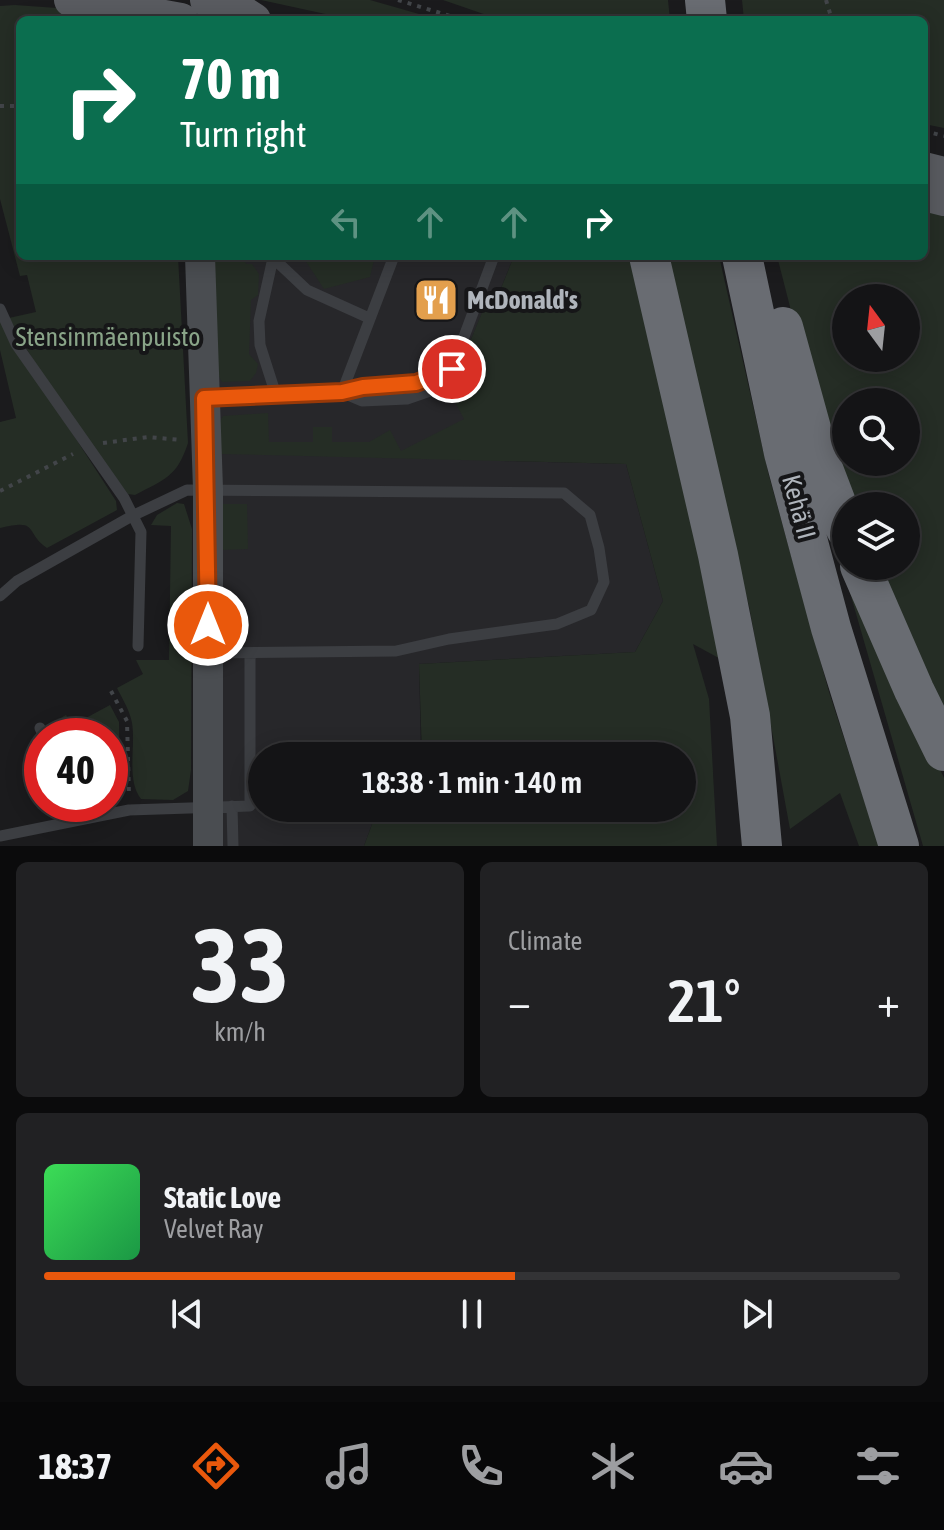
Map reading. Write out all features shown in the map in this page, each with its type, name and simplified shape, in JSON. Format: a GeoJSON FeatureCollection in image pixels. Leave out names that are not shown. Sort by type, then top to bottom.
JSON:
{"type":"FeatureCollection","features":[{"type":"Feature","properties":{"kind":"highway"},"geometry":{"type":"LineString","coordinates":[[650,260],[718,555],[747,702],[762,846]]}},
{"type":"Feature","properties":{"kind":"highway","name":"Kehä II"},"geometry":{"type":"LineString","coordinates":[[743,260],[788,467],[831,628],[899,846]]}},
{"type":"Feature","properties":{"kind":"highway"},"geometry":{"type":"LineString","coordinates":[[766,260],[820,461],[832,492]]}},
{"type":"Feature","properties":{"kind":"highway"},"geometry":{"type":"LineString","coordinates":[[866,580],[944,751]]}},
{"type":"Feature","properties":{"kind":"main road"},"geometry":{"type":"LineString","coordinates":[[71,0],[176,13]]}},
{"type":"Feature","properties":{"kind":"main road"},"geometry":{"type":"LineString","coordinates":[[207,0],[237,9],[248,16]]}},
{"type":"Feature","properties":{"kind":"street"},"geometry":{"type":"LineString","coordinates":[[200,260],[208,489],[208,653],[220,807],[208,846]]}},
{"type":"Feature","properties":{"kind":"lane"},"geometry":{"type":"LineString","coordinates":[[271,260],[259,321],[260,345],[276,395]]}},
{"type":"Feature","properties":{"kind":"lane"},"geometry":{"type":"LineString","coordinates":[[275,260],[307,290],[369,318]]}},
{"type":"Feature","properties":{"kind":"lane"},"geometry":{"type":"LineString","coordinates":[[342,392],[392,260]]}},
{"type":"Feature","properties":{"kind":"lane"},"geometry":{"type":"LineString","coordinates":[[204,398],[342,392],[362,401],[407,399],[433,390],[452,369],[493,260]]}},
{"type":"Feature","properties":{"kind":"lane"},"geometry":{"type":"LineString","coordinates":[[0,309],[16,344],[89,445],[124,498],[141,532],[138,646]]}},
{"type":"Feature","properties":{"kind":"lane"},"geometry":{"type":"LineString","coordinates":[[0,596],[17,581],[172,494],[187,490],[564,493],[590,515],[604,582],[591,610],[557,624],[449,639],[396,651],[208,653]]}},
{"type":"Feature","properties":{"kind":"lane"},"geometry":{"type":"LineString","coordinates":[[129,810],[250,806],[250,653]]}},
{"type":"Feature","properties":{"kind":"lane"},"geometry":{"type":"LineString","coordinates":[[220,807],[233,846]]}},
{"type":"Feature","properties":{"kind":"lane"},"geometry":{"type":"LineString","coordinates":[[0,836],[69,822]]}},
{"type":"Feature","properties":{"kind":"path"},"geometry":{"type":"LineString","coordinates":[[398,0],[450,16]]}},
{"type":"Feature","properties":{"kind":"path"},"geometry":{"type":"LineString","coordinates":[[0,491],[89,445],[148,437],[192,441]]}},
{"type":"Feature","properties":{"kind":"path"},"geometry":{"type":"LineString","coordinates":[[111,691],[127,721],[129,810]]}},
{"type":"Feature","properties":{"kind":"shaded area"},"geometry":{"type":"Polygon","coordinates":[[[212,260],[512,260],[495,303],[485,306],[452,386],[453,398],[503,461],[626,464],[663,601],[635,652],[419,664],[421,742],[248,742],[248,822],[373,822],[364,846],[222,846],[212,260]]]}},
{"type":"Feature","properties":{"kind":"green space"},"geometry":{"type":"Polygon","coordinates":[[[261,0],[370,0],[426,16],[335,16],[261,0]]]}},
{"type":"Feature","properties":{"kind":"green space"},"geometry":{"type":"Polygon","coordinates":[[[443,0],[668,0],[670,16],[489,16],[443,0]]]}},
{"type":"Feature","properties":{"kind":"green space"},"geometry":{"type":"Polygon","coordinates":[[[742,0],[944,0],[944,128],[928,125],[928,16],[744,16],[742,0]]]}},
{"type":"Feature","properties":{"kind":"green space","name":"Stensinmäenpuisto"},"geometry":{"type":"Polygon","coordinates":[[[0,6],[71,9],[105,16],[16,16],[16,260],[178,260],[188,443],[169,476],[135,495],[128,494],[81,430],[9,318],[36,312],[27,275],[20,276],[0,199],[0,6]]]}},
{"type":"Feature","properties":{"kind":"green space"},"geometry":{"type":"Polygon","coordinates":[[[928,209],[944,215],[944,728],[881,580],[920,580],[920,492],[848,492],[842,476],[920,476],[920,388],[832,388],[832,444],[798,338],[778,260],[928,260],[928,209]]]}},
{"type":"Feature","properties":{"kind":"green space"},"geometry":{"type":"Polygon","coordinates":[[[212,260],[242,260],[252,264],[259,274],[258,295],[251,300],[249,354],[258,364],[250,381],[222,382],[218,375],[212,260]]]}},
{"type":"Feature","properties":{"kind":"green space"},"geometry":{"type":"Polygon","coordinates":[[[305,260],[374,260],[370,277],[324,289],[305,260]]]}},
{"type":"Feature","properties":{"kind":"green space"},"geometry":{"type":"Polygon","coordinates":[[[512,260],[635,260],[726,662],[693,644],[709,699],[717,846],[364,846],[373,822],[696,822],[696,742],[422,742],[419,664],[635,652],[663,601],[626,464],[221,454],[220,421],[223,416],[268,413],[269,442],[313,442],[313,427],[332,427],[332,442],[369,442],[390,430],[401,451],[464,419],[453,398],[452,386],[485,305],[495,303],[512,260]]]}},
{"type":"Feature","properties":{"kind":"green space"},"geometry":{"type":"Polygon","coordinates":[[[662,260],[720,260],[769,476],[829,692],[879,846],[859,846],[840,793],[790,829],[749,606],[686,368],[662,260]]]}},
{"type":"Feature","properties":{"kind":"green space"},"geometry":{"type":"Polygon","coordinates":[[[0,321],[116,501],[117,510],[47,548],[26,526],[0,528],[0,422],[16,418],[0,350],[0,321]]]}},
{"type":"Feature","properties":{"kind":"green space"},"geometry":{"type":"Polygon","coordinates":[[[823,499],[832,518],[832,530],[823,499]]]}},
{"type":"Feature","properties":{"kind":"green space"},"geometry":{"type":"Polygon","coordinates":[[[177,503],[184,504],[192,529],[191,770],[188,791],[173,800],[141,799],[134,782],[132,723],[117,688],[143,674],[136,660],[169,660],[171,526],[151,525],[157,515],[177,503]]]}},
{"type":"Feature","properties":{"kind":"green space"},"geometry":{"type":"Polygon","coordinates":[[[221,504],[247,504],[248,549],[221,550],[221,504]]]}},
{"type":"Feature","properties":{"kind":"green space"},"geometry":{"type":"Polygon","coordinates":[[[846,580],[852,580],[944,778],[944,846],[923,846],[846,580]]]}},
{"type":"Feature","properties":{"kind":"green space"},"geometry":{"type":"Polygon","coordinates":[[[110,705],[117,718],[86,718],[110,705]]]}},
{"type":"Feature","properties":{"kind":"place","name":"McDonald's"},"geometry":{"type":"Point","coordinates":[436,300]}},
{"type":"Feature","properties":{"kind":"route"},"geometry":{"type":"LineString","coordinates":[[208,625],[204,398],[342,392],[363,387],[416,383],[452,369]]}}]}
